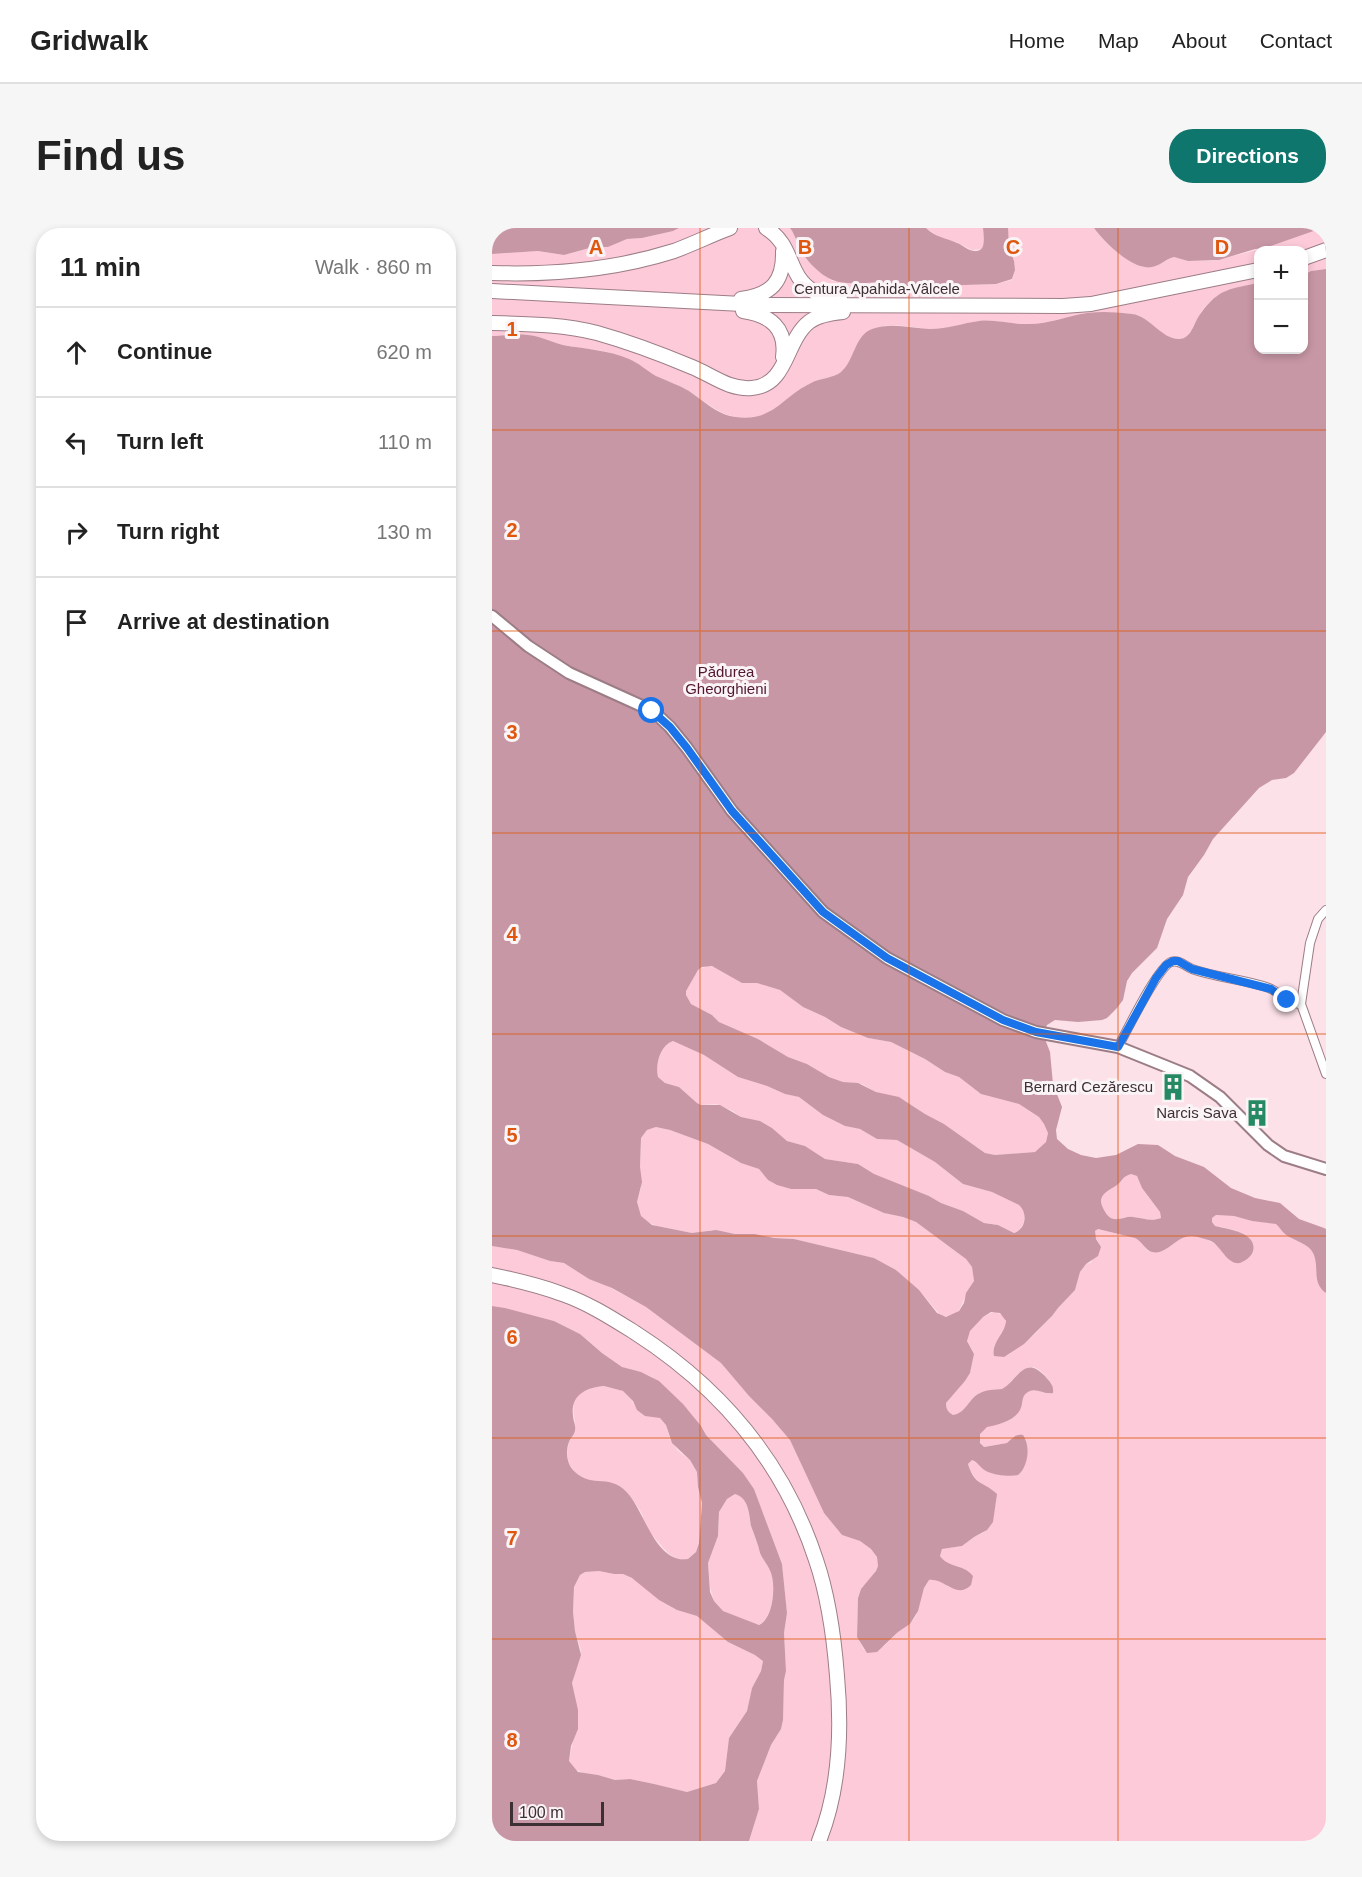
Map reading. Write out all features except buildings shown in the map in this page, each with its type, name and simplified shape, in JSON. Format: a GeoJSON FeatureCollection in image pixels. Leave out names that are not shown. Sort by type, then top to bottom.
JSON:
{"type":"FeatureCollection","features":[{"type":"Feature","properties":{"kind":"highway"},"geometry":{"type":"LineString","coordinates":[[492,273],[558,273],[619,266],[675,250],[730,228]]}},
{"type":"Feature","properties":{"kind":"highway"},"geometry":{"type":"LineString","coordinates":[[766,228],[782,241],[804,285],[820,295],[842,300],[926,305]]}},
{"type":"Feature","properties":{"kind":"highway"},"geometry":{"type":"LineString","coordinates":[[634,298],[651,296],[742,299],[762,294],[770,289],[782,272],[782,241]]}},
{"type":"Feature","properties":{"kind":"highway"},"geometry":{"type":"LineString","coordinates":[[1308,257],[1326,250]]}},
{"type":"Feature","properties":{"kind":"highway","name":"Centura Apahida-Vâlcele"},"geometry":{"type":"LineString","coordinates":[[492,291],[761,305],[1034,307],[1091,304],[1254,271]]}},
{"type":"Feature","properties":{"kind":"highway"},"geometry":{"type":"LineString","coordinates":[[634,298],[651,303],[730,308],[748,311],[766,318],[776,325],[783,338],[784,352],[781,371]]}},
{"type":"Feature","properties":{"kind":"highway"},"geometry":{"type":"LineString","coordinates":[[492,322],[546,325],[595,333],[662,355],[736,387],[755,388],[769,384],[781,371],[791,345],[801,329],[811,320],[832,313],[926,305]]}},
{"type":"Feature","properties":{"kind":"highway"},"geometry":{"type":"LineString","coordinates":[[492,1275],[525,1281],[562,1293],[599,1310],[662,1350],[707,1388],[745,1428],[765,1454],[781,1481],[816,1560],[828,1601],[835,1644],[839,1694],[838,1755],[834,1791],[819,1841]]}},
{"type":"Feature","properties":{"kind":"main road"},"geometry":{"type":"LineString","coordinates":[[492,616],[528,646],[569,672],[652,711],[670,727],[687,748],[732,811],[823,912],[887,958],[1003,1020],[1036,1032],[1118,1047],[1190,1076],[1220,1097],[1268,1145],[1284,1156],[1326,1169]]}},
{"type":"Feature","properties":{"kind":"street"},"geometry":{"type":"LineString","coordinates":[[1326,910],[1318,919],[1310,943],[1301,1004],[1326,1074]]}},
{"type":"Feature","properties":{"kind":"street"},"geometry":{"type":"LineString","coordinates":[[1118,1047],[1156,978],[1166,965],[1173,961],[1178,961],[1192,969],[1271,989],[1296,1005],[1301,1004]]}},
{"type":"Feature","properties":{"kind":"shaded area"},"geometry":{"type":"Polygon","coordinates":[[[679,228],[790,228],[805,258],[832,281],[852,284],[882,282],[901,287],[996,284],[1012,280],[1014,261],[1008,228],[1094,228],[1120,254],[1136,265],[1144,267],[1155,266],[1174,257],[1188,261],[1214,261],[1254,251],[1254,284],[1228,291],[1215,298],[1203,309],[1187,336],[1179,339],[1166,335],[1138,316],[1109,312],[1086,313],[1036,324],[985,321],[937,329],[883,326],[863,336],[841,372],[803,387],[766,414],[749,418],[724,413],[685,389],[618,355],[519,334],[492,336],[492,254],[538,251],[564,255],[593,247],[608,247],[627,239],[679,228]]]}},
{"type":"Feature","properties":{"kind":"shaded area"},"geometry":{"type":"Polygon","coordinates":[[[926,228],[983,228],[984,244],[981,249],[972,250],[939,237],[926,228]]]}},
{"type":"Feature","properties":{"kind":"shaded area"},"geometry":{"type":"Polygon","coordinates":[[[1326,228],[1326,269],[1308,273],[1308,246],[1270,246],[1306,232],[1326,228]]]}},
{"type":"Feature","properties":{"kind":"shaded area"},"geometry":{"type":"Polygon","coordinates":[[[707,966],[717,967],[742,983],[757,983],[780,990],[803,1007],[841,1027],[868,1038],[891,1042],[925,1059],[945,1072],[959,1077],[981,1094],[1019,1104],[1039,1117],[1044,1124],[1048,1133],[1046,1142],[1035,1152],[995,1155],[985,1153],[944,1124],[904,1100],[876,1092],[862,1084],[843,1082],[829,1077],[758,1039],[719,1022],[712,1015],[691,1004],[686,995],[686,990],[698,970],[707,966]]]}},
{"type":"Feature","properties":{"kind":"shaded area"},"geometry":{"type":"Polygon","coordinates":[[[673,1041],[704,1055],[738,1077],[799,1097],[823,1115],[845,1126],[860,1129],[877,1139],[897,1140],[935,1162],[963,1184],[992,1192],[1019,1205],[1024,1212],[1021,1228],[1014,1233],[998,1225],[984,1223],[929,1196],[874,1175],[858,1164],[825,1159],[805,1146],[787,1141],[760,1121],[741,1117],[716,1104],[697,1103],[679,1087],[665,1083],[658,1077],[657,1067],[662,1051],[673,1041]]]}},
{"type":"Feature","properties":{"kind":"shaded area"},"geometry":{"type":"Polygon","coordinates":[[[656,1127],[708,1144],[737,1161],[759,1169],[768,1180],[777,1185],[791,1189],[816,1189],[829,1195],[848,1197],[884,1213],[916,1222],[966,1259],[972,1267],[974,1281],[960,1308],[952,1316],[941,1316],[925,1297],[896,1270],[874,1258],[794,1239],[711,1230],[692,1233],[657,1226],[643,1220],[638,1211],[637,1202],[641,1188],[641,1138],[647,1130],[656,1127]]]}},
{"type":"Feature","properties":{"kind":"shaded area"},"geometry":{"type":"Polygon","coordinates":[[[1131,1174],[1137,1176],[1142,1188],[1160,1212],[1161,1218],[1114,1219],[1106,1213],[1102,1205],[1102,1198],[1125,1176],[1131,1174]]]}},
{"type":"Feature","properties":{"kind":"shaded area"},"geometry":{"type":"Polygon","coordinates":[[[1216,1215],[1276,1223],[1293,1239],[1311,1250],[1315,1258],[1319,1284],[1326,1293],[1326,1841],[749,1841],[759,1809],[757,1781],[783,1720],[786,1671],[784,1633],[787,1613],[782,1564],[754,1489],[743,1473],[662,1384],[650,1376],[622,1367],[580,1334],[554,1321],[492,1306],[492,1246],[517,1250],[550,1261],[564,1263],[589,1279],[598,1281],[646,1307],[721,1363],[790,1440],[824,1513],[842,1535],[860,1541],[877,1557],[878,1566],[874,1575],[861,1589],[858,1598],[857,1637],[864,1650],[884,1646],[910,1624],[916,1616],[924,1588],[929,1580],[938,1579],[949,1587],[961,1567],[944,1561],[940,1556],[942,1549],[962,1546],[983,1533],[993,1522],[996,1503],[994,1491],[972,1474],[968,1464],[972,1460],[990,1473],[1013,1476],[1024,1468],[1026,1439],[1014,1436],[1007,1443],[983,1447],[980,1433],[984,1428],[1014,1417],[1027,1392],[1033,1390],[1050,1394],[1052,1384],[1038,1369],[1033,1367],[1023,1370],[1002,1389],[978,1394],[958,1414],[950,1413],[946,1403],[970,1373],[974,1354],[967,1340],[974,1326],[991,1313],[996,1312],[1004,1316],[1006,1325],[994,1346],[1008,1355],[1035,1334],[1075,1290],[1080,1272],[1086,1264],[1091,1263],[1099,1243],[1094,1235],[1098,1229],[1135,1238],[1148,1251],[1165,1249],[1184,1237],[1200,1237],[1216,1245],[1231,1260],[1240,1263],[1247,1237],[1234,1230],[1215,1226],[1212,1218],[1216,1215]]]}},
{"type":"Feature","properties":{"kind":"shaded area"},"geometry":{"type":"Polygon","coordinates":[[[604,1386],[623,1391],[635,1406],[650,1416],[660,1418],[666,1425],[670,1439],[678,1451],[690,1460],[697,1472],[702,1503],[699,1543],[696,1552],[688,1559],[677,1558],[665,1550],[647,1529],[639,1509],[623,1489],[609,1483],[582,1478],[569,1463],[567,1451],[575,1428],[576,1399],[580,1392],[586,1389],[604,1386]]]}},
{"type":"Feature","properties":{"kind":"shaded area"},"geometry":{"type":"Polygon","coordinates":[[[735,1494],[746,1503],[760,1553],[770,1570],[772,1579],[773,1594],[770,1610],[763,1622],[758,1625],[723,1611],[714,1601],[710,1587],[708,1563],[718,1536],[719,1512],[727,1499],[735,1494]]]}},
{"type":"Feature","properties":{"kind":"shaded area"},"geometry":{"type":"Polygon","coordinates":[[[585,1572],[623,1574],[637,1581],[659,1600],[677,1610],[697,1616],[728,1642],[760,1657],[763,1661],[761,1671],[752,1688],[747,1711],[729,1738],[725,1771],[716,1783],[687,1792],[630,1779],[615,1780],[583,1773],[575,1769],[569,1761],[573,1742],[575,1697],[572,1683],[581,1650],[575,1631],[574,1587],[580,1575],[585,1572]]]}},
{"type":"Feature","properties":{"kind":"green space"},"geometry":{"type":"Polygon","coordinates":[[[492,228],[679,228],[642,238],[627,239],[608,247],[593,247],[564,255],[538,251],[492,254],[492,228]]]}},
{"type":"Feature","properties":{"kind":"green space"},"geometry":{"type":"Polygon","coordinates":[[[790,228],[926,228],[975,251],[982,248],[983,228],[1008,228],[1009,247],[1015,270],[1012,279],[996,284],[904,287],[881,282],[839,282],[822,274],[814,267],[803,254],[790,228]]]}},
{"type":"Feature","properties":{"kind":"green space"},"geometry":{"type":"Polygon","coordinates":[[[1094,228],[1322,228],[1271,246],[1254,246],[1254,249],[1219,260],[1188,261],[1174,257],[1155,266],[1144,267],[1128,260],[1105,241],[1094,228]]]}},
{"type":"Feature","properties":{"kind":"green space","name":"Pădurea Gheorghieni"},"geometry":{"type":"Polygon","coordinates":[[[1326,269],[1326,732],[1294,773],[1286,778],[1272,780],[1259,788],[1213,839],[1188,877],[1183,895],[1167,919],[1157,948],[1132,973],[1127,981],[1123,1000],[1117,1008],[1102,1020],[1078,1022],[1055,1020],[1047,1025],[1043,1034],[1050,1052],[1053,1084],[1062,1107],[1056,1130],[1057,1139],[1068,1149],[1096,1158],[1116,1155],[1138,1144],[1158,1145],[1175,1156],[1204,1167],[1231,1188],[1255,1198],[1280,1203],[1299,1219],[1326,1229],[1326,1293],[1321,1289],[1317,1280],[1315,1258],[1311,1250],[1285,1234],[1276,1224],[1216,1215],[1212,1218],[1215,1226],[1233,1230],[1251,1239],[1253,1251],[1244,1261],[1235,1263],[1231,1261],[1215,1243],[1198,1237],[1184,1237],[1163,1251],[1152,1252],[1135,1238],[1098,1229],[1095,1231],[1096,1239],[1101,1247],[1098,1256],[1086,1264],[1080,1272],[1075,1290],[1024,1344],[1004,1357],[994,1356],[994,1346],[1006,1321],[1000,1313],[991,1312],[983,1317],[970,1331],[967,1341],[974,1354],[970,1373],[946,1403],[947,1409],[953,1415],[957,1414],[978,1394],[987,1390],[1002,1389],[1026,1368],[1032,1367],[1050,1382],[1053,1393],[1030,1391],[1023,1397],[1020,1410],[1014,1417],[1001,1424],[987,1427],[980,1434],[980,1443],[984,1447],[1007,1443],[1016,1436],[1023,1435],[1027,1445],[1027,1456],[1024,1467],[1015,1476],[988,1472],[972,1460],[968,1464],[974,1477],[997,1494],[993,1522],[987,1530],[962,1546],[942,1549],[940,1556],[943,1560],[969,1572],[973,1576],[971,1585],[960,1590],[935,1580],[929,1580],[924,1588],[918,1611],[910,1624],[877,1652],[867,1653],[857,1637],[858,1598],[861,1589],[876,1571],[877,1557],[860,1541],[842,1535],[824,1513],[790,1440],[721,1363],[646,1307],[612,1288],[589,1279],[564,1263],[550,1261],[517,1250],[492,1246],[492,336],[519,334],[532,336],[563,345],[621,356],[689,391],[723,414],[749,418],[768,412],[811,383],[841,372],[866,332],[886,326],[937,329],[985,321],[1036,324],[1087,313],[1109,312],[1138,316],[1167,335],[1179,339],[1187,336],[1201,313],[1220,294],[1254,284],[1254,354],[1308,354],[1308,273],[1326,269]],[[712,966],[698,970],[686,995],[691,1004],[712,1015],[719,1022],[758,1039],[829,1077],[843,1082],[858,1083],[876,1092],[899,1097],[944,1124],[985,1153],[995,1155],[1035,1152],[1046,1142],[1048,1133],[1044,1124],[1039,1117],[1019,1104],[981,1094],[959,1077],[945,1072],[891,1042],[868,1038],[841,1027],[803,1007],[780,990],[757,983],[742,983],[712,966]],[[673,1041],[662,1051],[657,1067],[658,1077],[665,1083],[679,1087],[697,1103],[720,1105],[741,1117],[760,1121],[787,1141],[805,1146],[825,1159],[858,1164],[874,1174],[963,1211],[984,1223],[998,1225],[1014,1233],[1021,1228],[1025,1216],[1019,1205],[992,1192],[963,1184],[935,1162],[897,1140],[877,1139],[860,1129],[845,1126],[823,1115],[799,1097],[738,1077],[704,1055],[673,1041]],[[656,1127],[647,1130],[641,1138],[642,1182],[637,1202],[641,1216],[652,1225],[692,1233],[716,1230],[794,1239],[874,1258],[896,1270],[919,1290],[937,1313],[946,1317],[959,1311],[964,1303],[966,1293],[974,1281],[972,1267],[966,1259],[916,1222],[884,1213],[848,1197],[829,1195],[816,1189],[791,1189],[777,1185],[768,1180],[759,1169],[741,1163],[708,1144],[656,1127]],[[1131,1174],[1103,1195],[1101,1201],[1107,1215],[1117,1219],[1161,1218],[1160,1212],[1142,1188],[1137,1176],[1131,1174]]]}},
{"type":"Feature","properties":{"kind":"green space"},"geometry":{"type":"Polygon","coordinates":[[[492,1306],[554,1321],[580,1334],[622,1367],[641,1372],[659,1381],[683,1404],[706,1435],[743,1473],[754,1489],[782,1564],[787,1613],[784,1633],[786,1671],[783,1720],[757,1781],[759,1809],[749,1841],[492,1841],[492,1306]],[[604,1386],[586,1390],[574,1403],[575,1431],[567,1450],[570,1465],[581,1477],[616,1484],[623,1489],[636,1504],[660,1546],[677,1559],[688,1559],[696,1552],[699,1543],[702,1503],[697,1472],[690,1460],[672,1443],[666,1425],[660,1418],[645,1416],[637,1410],[633,1401],[623,1391],[604,1386]],[[735,1494],[727,1499],[719,1512],[718,1536],[708,1563],[710,1592],[723,1611],[759,1625],[764,1622],[772,1602],[771,1573],[760,1553],[746,1503],[735,1494]],[[585,1572],[580,1575],[574,1587],[573,1612],[581,1655],[572,1683],[578,1710],[578,1729],[571,1746],[569,1761],[578,1772],[615,1780],[630,1779],[687,1792],[716,1783],[725,1771],[729,1738],[747,1711],[752,1688],[761,1671],[763,1661],[728,1642],[697,1616],[677,1610],[659,1600],[632,1578],[623,1574],[585,1572]]]}},
{"type":"Feature","properties":{"kind":"place","name":"Bernard Cezărescu"},"geometry":{"type":"Point","coordinates":[1173,1087]}},
{"type":"Feature","properties":{"kind":"place","name":"Narcis Sava"},"geometry":{"type":"Point","coordinates":[1257,1113]}},
{"type":"Feature","properties":{"kind":"route"},"geometry":{"type":"LineString","coordinates":[[652,711],[670,727],[687,748],[732,811],[823,912],[887,958],[1003,1020],[1036,1032],[1118,1047],[1156,978],[1166,965],[1173,961],[1178,961],[1192,969],[1271,989],[1287,1000]]}}]}
